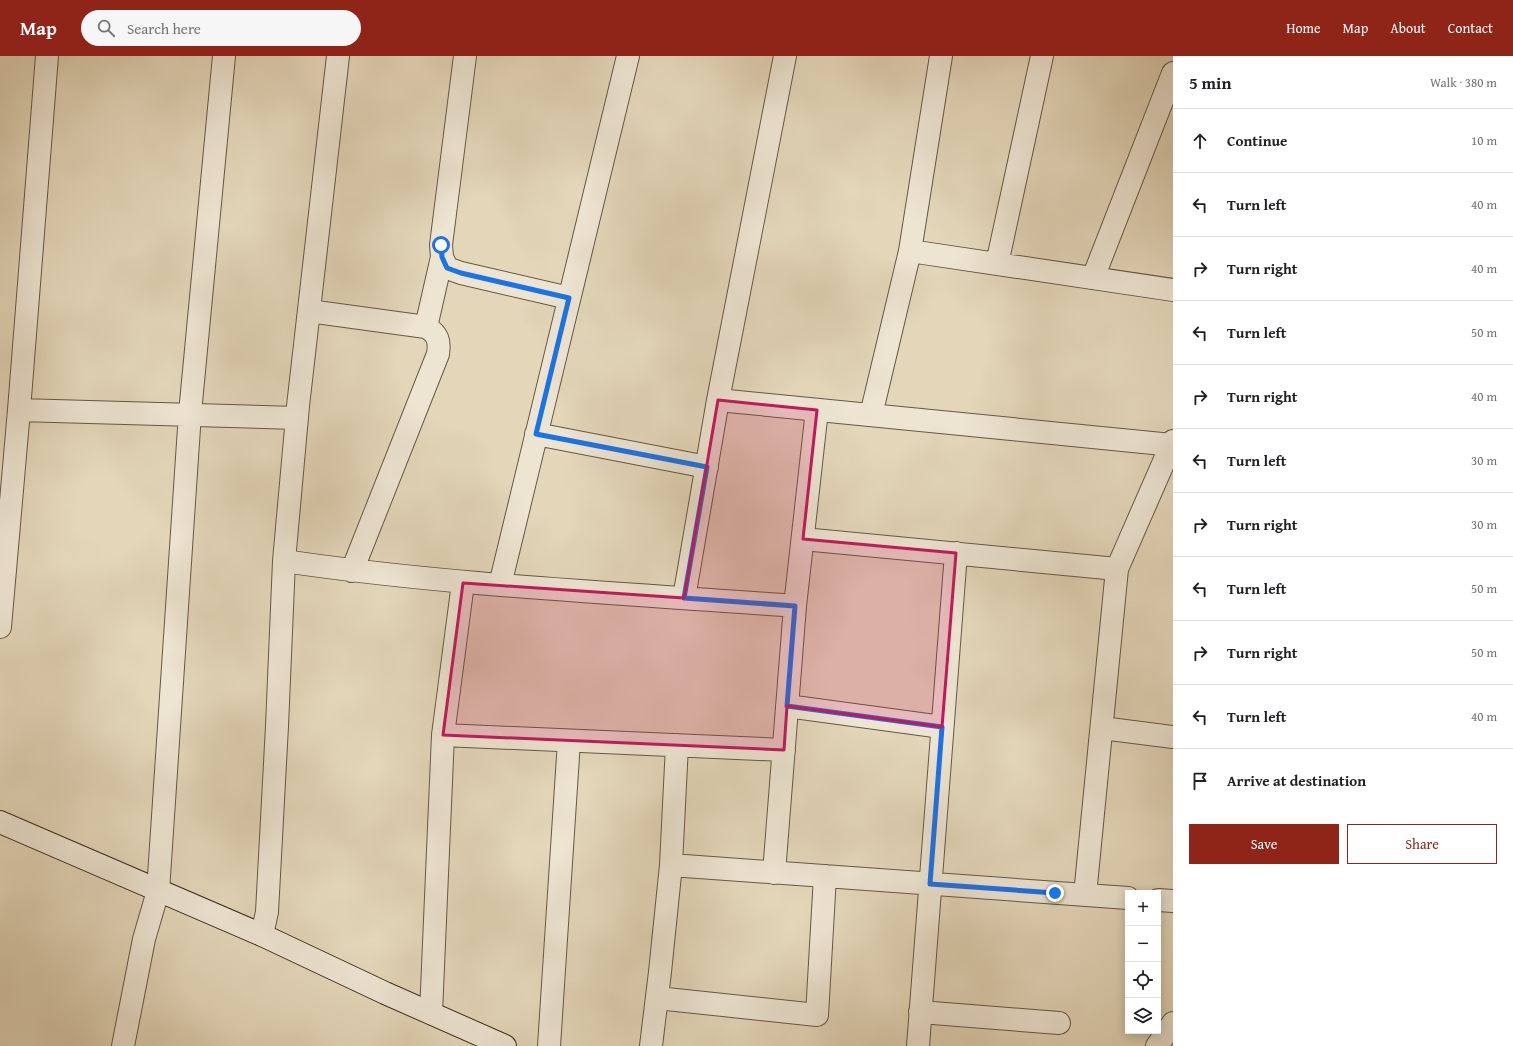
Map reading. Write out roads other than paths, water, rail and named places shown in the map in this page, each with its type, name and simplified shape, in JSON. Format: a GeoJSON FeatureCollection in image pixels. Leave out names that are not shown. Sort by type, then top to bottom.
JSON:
{"type":"FeatureCollection","features":[{"type":"Feature","properties":{"kind":"street"},"geometry":{"type":"LineString","coordinates":[[0,627],[47,56]]}},
{"type":"Feature","properties":{"kind":"street"},"geometry":{"type":"LineString","coordinates":[[123,1046],[143,946],[158,891],[190,413],[224,56]]}},
{"type":"Feature","properties":{"kind":"street"},"geometry":{"type":"LineString","coordinates":[[262,935],[267,912],[284,561],[297,418],[338,56]]}},
{"type":"Feature","properties":{"kind":"street"},"geometry":{"type":"LineString","coordinates":[[426,327],[442,257],[441,245],[465,56]]}},
{"type":"Feature","properties":{"kind":"street"},"geometry":{"type":"LineString","coordinates":[[500,586],[628,56]]}},
{"type":"Feature","properties":{"kind":"street"},"geometry":{"type":"LineString","coordinates":[[684,598],[718,400],[785,56]]}},
{"type":"Feature","properties":{"kind":"street"},"geometry":{"type":"LineString","coordinates":[[871,415],[910,251],[941,56]]}},
{"type":"Feature","properties":{"kind":"street"},"geometry":{"type":"LineString","coordinates":[[997,264],[1042,56]]}},
{"type":"Feature","properties":{"kind":"street"},"geometry":{"type":"LineString","coordinates":[[1093,278],[1173,73]]}},
{"type":"Feature","properties":{"kind":"street"},"geometry":{"type":"LineString","coordinates":[[910,251],[1173,290]]}},
{"type":"Feature","properties":{"kind":"street"},"geometry":{"type":"LineString","coordinates":[[442,257],[447,268],[461,273],[569,298]]}},
{"type":"Feature","properties":{"kind":"street"},"geometry":{"type":"LineString","coordinates":[[309,311],[426,327],[434,332],[440,342],[438,354],[352,571]]}},
{"type":"Feature","properties":{"kind":"street"},"geometry":{"type":"LineString","coordinates":[[718,400],[1172,444],[1116,569],[1085,895]]}},
{"type":"Feature","properties":{"kind":"street"},"geometry":{"type":"LineString","coordinates":[[19,410],[190,413],[297,418]]}},
{"type":"Feature","properties":{"kind":"street"},"geometry":{"type":"LineString","coordinates":[[774,873],[795,606],[817,410]]}},
{"type":"Feature","properties":{"kind":"street"},"geometry":{"type":"LineString","coordinates":[[536,434],[707,467]]}},
{"type":"Feature","properties":{"kind":"street"},"geometry":{"type":"LineString","coordinates":[[803,539],[1116,569]]}},
{"type":"Feature","properties":{"kind":"street"},"geometry":{"type":"LineString","coordinates":[[918,1046],[956,553]]}},
{"type":"Feature","properties":{"kind":"street"},"geometry":{"type":"LineString","coordinates":[[284,561],[352,571],[463,583],[795,606]]}},
{"type":"Feature","properties":{"kind":"street"},"geometry":{"type":"LineString","coordinates":[[431,1013],[443,735],[463,583]]}},
{"type":"Feature","properties":{"kind":"street"},"geometry":{"type":"LineString","coordinates":[[787,706],[942,727]]}},
{"type":"Feature","properties":{"kind":"street"},"geometry":{"type":"LineString","coordinates":[[1102,728],[1173,737]]}},
{"type":"Feature","properties":{"kind":"street"},"geometry":{"type":"LineString","coordinates":[[443,735],[784,750]]}},
{"type":"Feature","properties":{"kind":"street"},"geometry":{"type":"LineString","coordinates":[[549,1046],[569,740]]}},
{"type":"Feature","properties":{"kind":"street"},"geometry":{"type":"LineString","coordinates":[[650,1046],[657,998],[671,866],[677,745]]}},
{"type":"Feature","properties":{"kind":"street"},"geometry":{"type":"LineString","coordinates":[[0,822],[262,935],[505,1046]]}},
{"type":"Feature","properties":{"kind":"street"},"geometry":{"type":"LineString","coordinates":[[671,866],[1125,898]]}},
{"type":"Feature","properties":{"kind":"street"},"geometry":{"type":"LineString","coordinates":[[657,998],[817,1015],[825,876]]}},
{"type":"Feature","properties":{"kind":"street"},"geometry":{"type":"LineString","coordinates":[[1161,900],[1173,901]]}},
{"type":"Feature","properties":{"kind":"street"},"geometry":{"type":"LineString","coordinates":[[920,1012],[1059,1022]]}},
{"type":"Feature","properties":{"kind":"street"},"geometry":{"type":"LineString","coordinates":[[1156,1046],[1173,1023]]}}]}
